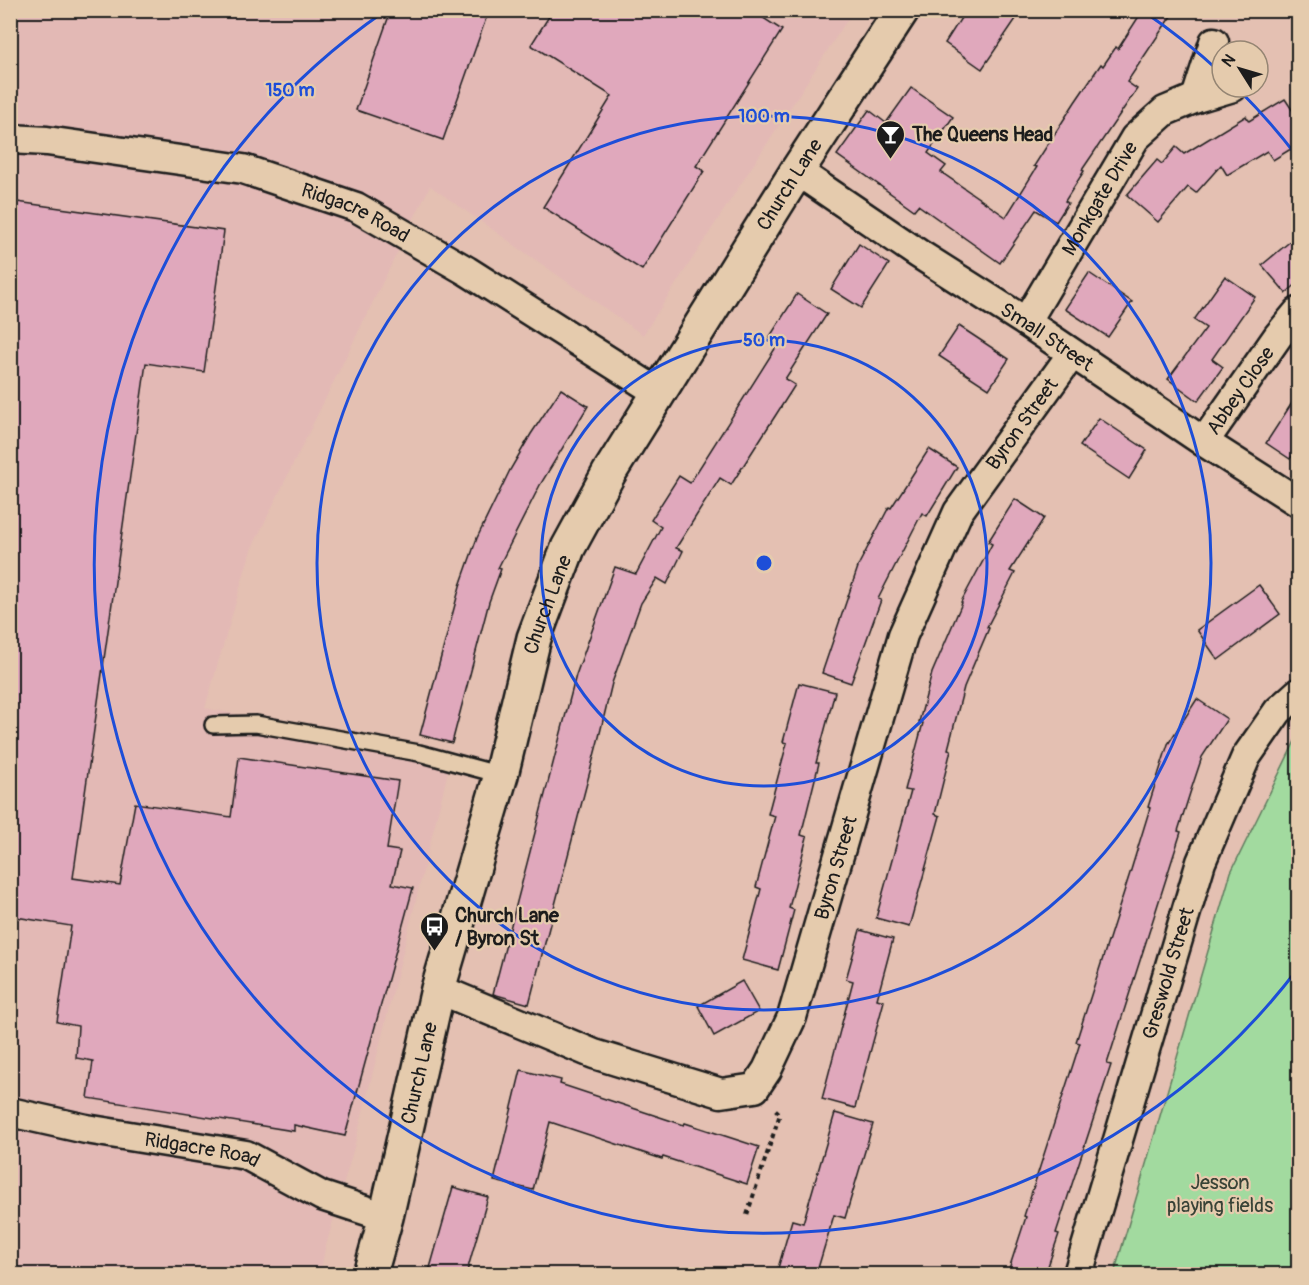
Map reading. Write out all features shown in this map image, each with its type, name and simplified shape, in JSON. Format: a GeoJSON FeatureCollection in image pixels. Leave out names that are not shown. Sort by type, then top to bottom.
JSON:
{"type":"FeatureCollection","features":[{"type":"Feature","properties":{"kind":"main road","name":"Church Lane"},"geometry":{"type":"LineString","coordinates":[[370,1275],[386,1216],[438,990],[501,775],[534,638],[568,548],[609,473],[797,171],[902,10]]}},
{"type":"Feature","properties":{"kind":"street"},"geometry":{"type":"LineString","coordinates":[[1197,98],[1210,55]]}},
{"type":"Feature","properties":{"kind":"street","name":"Monkgate Drive"},"geometry":{"type":"LineString","coordinates":[[1026,322],[1135,138],[1166,111],[1210,94]]}},
{"type":"Feature","properties":{"kind":"street","name":"Ridgacre Road"},"geometry":{"type":"LineString","coordinates":[[10,139],[47,141],[243,169],[356,207],[467,271],[659,393]]}},
{"type":"Feature","properties":{"kind":"street","name":"Small Street"},"geometry":{"type":"LineString","coordinates":[[797,171],[1204,442],[1299,502]]}},
{"type":"Feature","properties":{"kind":"street","name":"Abbey Close"},"geometry":{"type":"LineString","coordinates":[[1204,442],[1278,336],[1299,312]]}},
{"type":"Feature","properties":{"kind":"street","name":"Byron Street"},"geometry":{"type":"LineString","coordinates":[[755,1088],[767,1070],[792,1017],[903,635],[958,512],[1072,354]]}},
{"type":"Feature","properties":{"kind":"street","name":"Greswold Street"},"geometry":{"type":"LineString","coordinates":[[1078,1275],[1201,862],[1246,757],[1278,711],[1299,693]]}},
{"type":"Feature","properties":{"kind":"street"},"geometry":{"type":"LineString","coordinates":[[438,990],[594,1054],[722,1093],[755,1088]]}},
{"type":"Feature","properties":{"kind":"street","name":"Ridgacre Road"},"geometry":{"type":"LineString","coordinates":[[10,1112],[86,1129],[246,1155],[322,1196],[386,1216]]}},
{"type":"Feature","properties":{"kind":"lane"},"geometry":{"type":"LineString","coordinates":[[213,725],[256,724],[419,753],[501,775]]}},
{"type":"Feature","properties":{"kind":"path"},"geometry":{"type":"LineString","coordinates":[[747,1215],[780,1114],[755,1088]]}},
{"type":"Feature","properties":{"kind":"shaded area"},"geometry":{"type":"Polygon","coordinates":[[[10,11],[853,11],[643,335],[430,186],[251,550],[205,708],[452,756],[355,1144],[320,1274],[11,1274],[10,11]]]}},
{"type":"Feature","properties":{"kind":"green space","name":"Jesson playing fields"},"geometry":{"type":"Polygon","coordinates":[[[1298,735],[1298,1274],[1114,1274],[1231,872],[1298,735]]]}},
{"type":"Feature","properties":{"kind":"building"},"geometry":{"type":"Polygon","coordinates":[[[391,10],[489,10],[443,140],[356,110],[391,10]]]}},
{"type":"Feature","properties":{"kind":"building"},"geometry":{"type":"Polygon","coordinates":[[[553,10],[751,10],[782,30],[696,166],[704,171],[642,270],[543,207],[612,96],[531,45],[553,10]]]}},
{"type":"Feature","properties":{"kind":"building"},"geometry":{"type":"Polygon","coordinates":[[[966,10],[1022,10],[982,69],[945,43],[966,10]]]}},
{"type":"Feature","properties":{"kind":"building"},"geometry":{"type":"Polygon","coordinates":[[[1143,10],[1175,10],[1127,82],[1137,89],[1082,170],[1084,171],[1065,201],[1068,203],[1056,222],[1036,210],[1000,263],[918,205],[914,210],[837,155],[869,110],[886,123],[911,88],[953,117],[928,153],[946,166],[941,172],[1006,217],[1037,167],[1034,166],[1075,102],[1101,64],[1103,66],[1116,47],[1118,49],[1143,10]]]}},
{"type":"Feature","properties":{"kind":"building"},"geometry":{"type":"Polygon","coordinates":[[[1285,99],[1299,120],[1299,144],[1273,160],[1267,151],[1227,175],[1221,165],[1196,193],[1188,187],[1158,222],[1127,195],[1157,160],[1162,164],[1176,147],[1184,154],[1246,116],[1249,121],[1285,99]]]}},
{"type":"Feature","properties":{"kind":"building"},"geometry":{"type":"Polygon","coordinates":[[[10,201],[224,231],[204,372],[146,363],[73,878],[120,885],[135,803],[231,817],[239,757],[398,781],[387,849],[400,851],[392,884],[413,888],[345,1136],[294,1125],[294,1131],[88,1098],[93,1061],[76,1058],[78,1026],[57,1022],[71,926],[10,916],[10,201]]]}},
{"type":"Feature","properties":{"kind":"building"},"geometry":{"type":"Polygon","coordinates":[[[1299,234],[1299,282],[1286,293],[1262,265],[1299,234]]]}},
{"type":"Feature","properties":{"kind":"building"},"geometry":{"type":"Polygon","coordinates":[[[859,244],[889,264],[861,308],[831,289],[859,244]]]}},
{"type":"Feature","properties":{"kind":"building"},"geometry":{"type":"Polygon","coordinates":[[[1089,273],[1132,302],[1108,337],[1065,309],[1089,273]]]}},
{"type":"Feature","properties":{"kind":"building"},"geometry":{"type":"Polygon","coordinates":[[[1225,276],[1255,297],[1212,359],[1223,367],[1198,401],[1168,379],[1206,328],[1194,320],[1225,276]]]}},
{"type":"Feature","properties":{"kind":"building"},"geometry":{"type":"Polygon","coordinates":[[[797,294],[827,314],[785,379],[795,385],[731,485],[720,478],[676,548],[683,551],[667,584],[657,578],[641,603],[612,683],[529,1004],[493,994],[576,675],[615,567],[636,574],[661,527],[651,520],[679,476],[690,483],[778,344],[769,338],[797,294]]]}},
{"type":"Feature","properties":{"kind":"building"},"geometry":{"type":"Polygon","coordinates":[[[959,326],[1009,359],[989,389],[939,356],[959,326]]]}},
{"type":"Feature","properties":{"kind":"building"},"geometry":{"type":"Polygon","coordinates":[[[561,389],[588,406],[540,485],[498,568],[501,569],[489,602],[452,743],[420,735],[460,586],[477,538],[510,470],[561,389]]]}},
{"type":"Feature","properties":{"kind":"building"},"geometry":{"type":"Polygon","coordinates":[[[1299,392],[1299,446],[1290,459],[1266,443],[1299,392]]]}},
{"type":"Feature","properties":{"kind":"building"},"geometry":{"type":"Polygon","coordinates":[[[1099,418],[1147,450],[1129,479],[1080,446],[1099,418]]]}},
{"type":"Feature","properties":{"kind":"building"},"geometry":{"type":"Polygon","coordinates":[[[929,449],[957,467],[927,516],[922,513],[878,599],[881,600],[851,683],[822,673],[859,564],[889,507],[891,508],[929,449]]]}},
{"type":"Feature","properties":{"kind":"building"},"geometry":{"type":"Polygon","coordinates":[[[1015,499],[1044,518],[1010,571],[1015,573],[987,627],[989,628],[964,687],[935,814],[940,816],[909,927],[876,918],[911,791],[905,790],[923,723],[919,722],[932,673],[961,602],[992,544],[988,542],[1015,499]]]}},
{"type":"Feature","properties":{"kind":"building"},"geometry":{"type":"Polygon","coordinates":[[[1259,585],[1280,614],[1218,660],[1197,630],[1259,585]]]}},
{"type":"Feature","properties":{"kind":"building"},"geometry":{"type":"Polygon","coordinates":[[[799,683],[835,692],[816,763],[819,763],[801,835],[807,837],[789,908],[794,910],[778,970],[742,960],[761,889],[756,887],[775,816],[768,814],[787,743],[783,742],[799,683]]]}},
{"type":"Feature","properties":{"kind":"building"},"geometry":{"type":"Polygon","coordinates":[[[1197,699],[1227,719],[1202,757],[1190,793],[1178,831],[1181,832],[1107,1064],[1111,1065],[1056,1233],[1059,1234],[1045,1275],[1007,1275],[1080,1043],[1076,1042],[1131,870],[1168,744],[1197,699]]]}},
{"type":"Feature","properties":{"kind":"building"},"geometry":{"type":"Polygon","coordinates":[[[860,930],[893,939],[877,999],[884,1001],[855,1108],[822,1099],[853,981],[846,979],[860,930]]]}},
{"type":"Feature","properties":{"kind":"building"},"geometry":{"type":"Polygon","coordinates":[[[742,981],[759,1011],[714,1036],[698,1006],[742,981]]]}},
{"type":"Feature","properties":{"kind":"building"},"geometry":{"type":"Polygon","coordinates":[[[521,1070],[561,1080],[560,1084],[759,1147],[747,1184],[550,1122],[533,1190],[494,1181],[521,1070]]]}},
{"type":"Feature","properties":{"kind":"building"},"geometry":{"type":"Polygon","coordinates":[[[835,1113],[873,1124],[845,1218],[834,1215],[816,1275],[776,1275],[792,1220],[803,1223],[835,1113]]]}},
{"type":"Feature","properties":{"kind":"building"},"geometry":{"type":"Polygon","coordinates":[[[453,1187],[488,1197],[466,1275],[428,1275],[453,1187]]]}},
{"type":"Feature","properties":{"kind":"place","name":"The Queens Head"},"geometry":{"type":"Point","coordinates":[891,160]}},
{"type":"Feature","properties":{"kind":"place","name":"Church Lane / Byron St"},"geometry":{"type":"Point","coordinates":[434,952]}}]}
